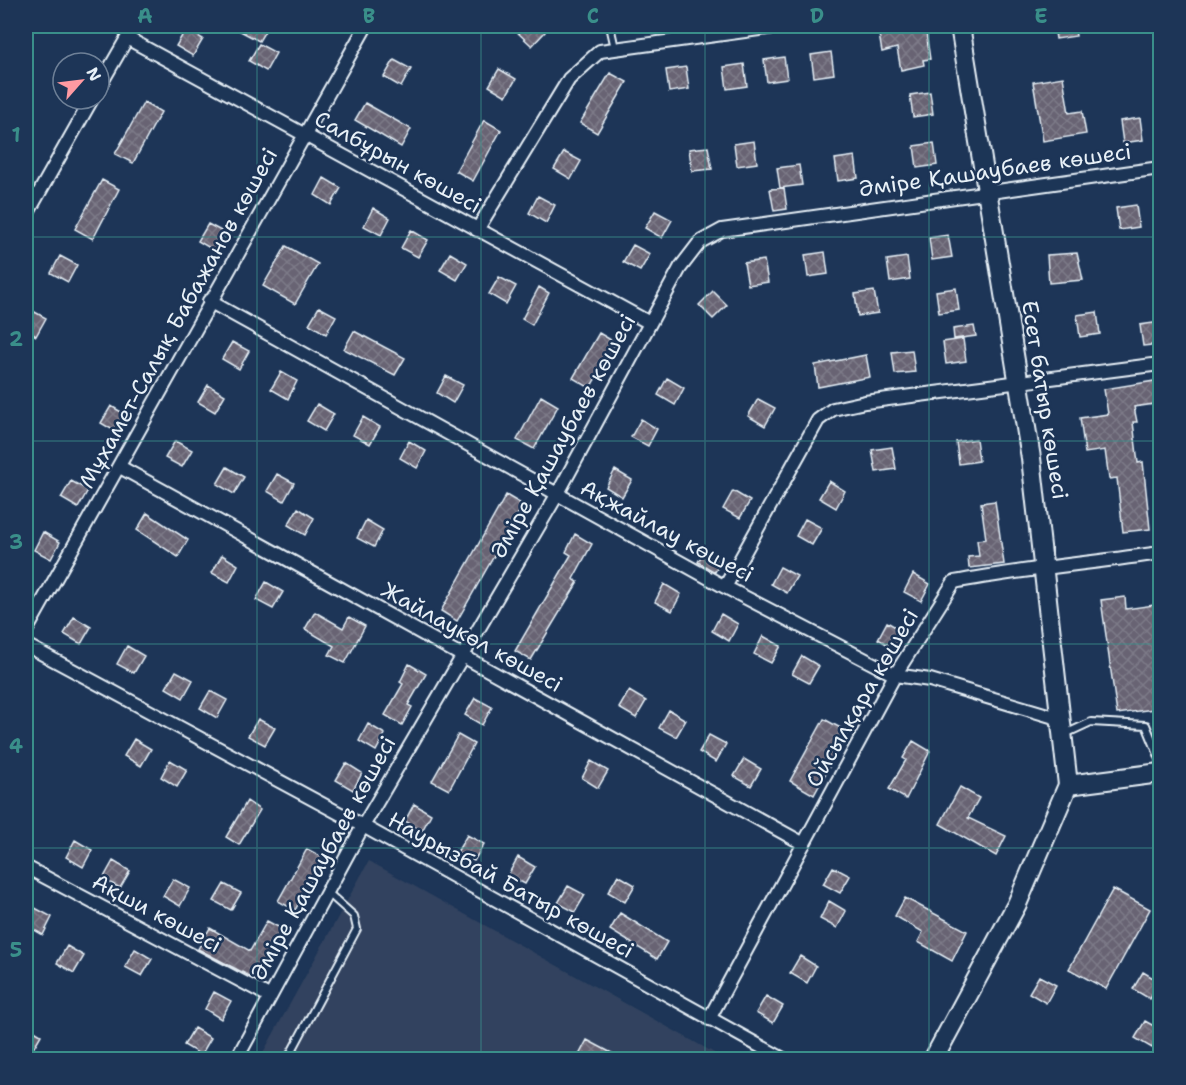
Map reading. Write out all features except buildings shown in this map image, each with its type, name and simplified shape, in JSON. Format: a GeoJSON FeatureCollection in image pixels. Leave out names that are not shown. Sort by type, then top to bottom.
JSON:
{"type":"FeatureCollection","features":[{"type":"Feature","properties":{"kind":"street"},"geometry":{"type":"LineString","coordinates":[[111,66],[134,26]]}},
{"type":"Feature","properties":{"kind":"street","name":"Мұхамет-Салық Бабажанов көшесі"},"geometry":{"type":"LineString","coordinates":[[26,631],[120,467],[209,301],[366,26]]}},
{"type":"Feature","properties":{"kind":"street"},"geometry":{"type":"LineString","coordinates":[[477,230],[569,79],[600,51],[782,26]]}},
{"type":"Feature","properties":{"kind":"street","name":"Есет батыр көшесі"},"geometry":{"type":"LineString","coordinates":[[960,26],[1031,458],[1068,785]]}},
{"type":"Feature","properties":{"kind":"street","name":"Салбұрын көшесі"},"geometry":{"type":"LineString","coordinates":[[127,38],[648,322]]}},
{"type":"Feature","properties":{"kind":"street"},"geometry":{"type":"LineString","coordinates":[[26,216],[85,111]]}},
{"type":"Feature","properties":{"kind":"street","name":"Әміре Қашаубаев көшесі"},"geometry":{"type":"LineString","coordinates":[[236,1059],[363,826],[557,495],[648,322],[680,268],[700,242],[722,230],[1161,168]]}},
{"type":"Feature","properties":{"kind":"street","name":"Ақжайлау көшесі"},"geometry":{"type":"LineString","coordinates":[[209,301],[725,587],[895,675],[930,680],[1062,727]]}},
{"type":"Feature","properties":{"kind":"street"},"geometry":{"type":"LineString","coordinates":[[725,587],[818,420],[833,409],[865,402],[1161,364]]}},
{"type":"Feature","properties":{"kind":"street","name":"Жайлаукөл көшесі"},"geometry":{"type":"LineString","coordinates":[[120,467],[804,844]]}},
{"type":"Feature","properties":{"kind":"street","name":"Ойсылқара көшесі"},"geometry":{"type":"LineString","coordinates":[[709,1019],[895,675],[954,582],[999,574],[1161,554]]}},
{"type":"Feature","properties":{"kind":"street","name":"Наурызбай Батыр көшесі"},"geometry":{"type":"LineString","coordinates":[[26,645],[363,826],[785,1059]]}},
{"type":"Feature","properties":{"kind":"street"},"geometry":{"type":"LineString","coordinates":[[933,1059],[1017,904],[1068,785],[1161,773]]}},
{"type":"Feature","properties":{"kind":"street","name":"Ақши көшесі"},"geometry":{"type":"LineString","coordinates":[[26,867],[269,996]]}},
{"type":"Feature","properties":{"kind":"lane"},"geometry":{"type":"LineString","coordinates":[[610,26],[615,49]]}},
{"type":"Feature","properties":{"kind":"lane"},"geometry":{"type":"LineString","coordinates":[[1062,727],[1091,722],[1146,725],[1161,759]]}},
{"type":"Feature","properties":{"kind":"lane"},"geometry":{"type":"LineString","coordinates":[[287,1059],[357,929],[354,916],[327,892]]}},
{"type":"Feature","properties":{"kind":"shaded area"},"geometry":{"type":"Polygon","coordinates":[[[369,861],[725,1059],[259,1060],[369,861]]]}}]}
